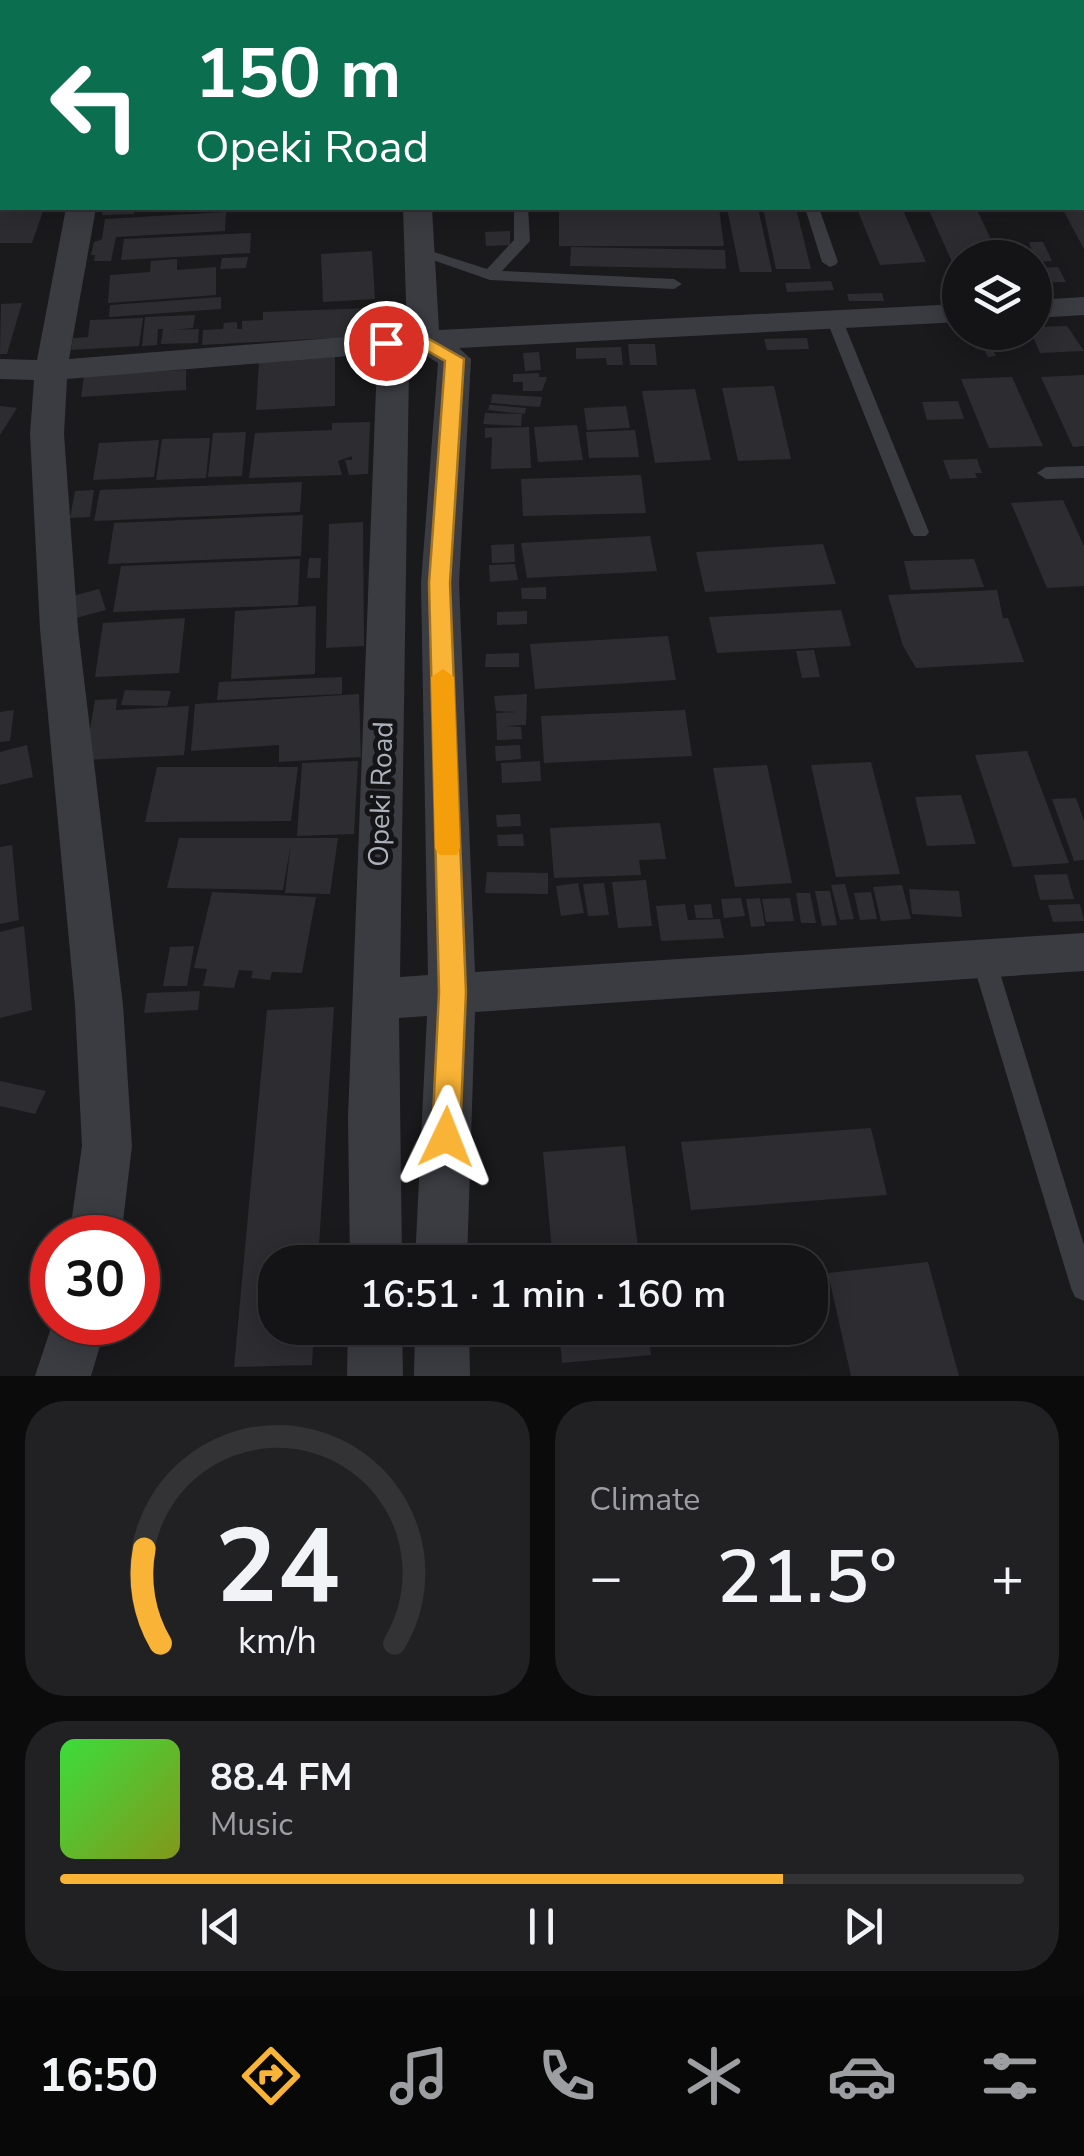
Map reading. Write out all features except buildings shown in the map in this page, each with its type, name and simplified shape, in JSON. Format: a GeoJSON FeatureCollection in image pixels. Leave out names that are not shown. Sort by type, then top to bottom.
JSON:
{"type":"FeatureCollection","features":[{"type":"Feature","properties":{"kind":"street"},"geometry":{"type":"LineString","coordinates":[[80,210],[51,370],[47,434],[59,629],[99,1005],[108,1146],[98,1215]]}},
{"type":"Feature","properties":{"kind":"street"},"geometry":{"type":"LineString","coordinates":[[417,210],[422,340]]}},
{"type":"Feature","properties":{"kind":"street"},"geometry":{"type":"LineString","coordinates":[[1052,307],[1084,306]]}},
{"type":"Feature","properties":{"kind":"street"},"geometry":{"type":"LineString","coordinates":[[0,369],[51,370],[422,340],[942,314]]}},
{"type":"Feature","properties":{"kind":"street"},"geometry":{"type":"LineString","coordinates":[[422,340],[454,359],[440,583],[452,992],[442,1245]]}},
{"type":"Feature","properties":{"kind":"street","name":"Opeki Road"},"geometry":{"type":"LineString","coordinates":[[376,1245],[376,999],[392,362],[422,340]]}},
{"type":"Feature","properties":{"kind":"street"},"geometry":{"type":"LineString","coordinates":[[386,579],[440,583]]}},
{"type":"Feature","properties":{"kind":"street"},"geometry":{"type":"LineString","coordinates":[[376,999],[1084,952]]}},
{"type":"Feature","properties":{"kind":"street"},"geometry":{"type":"LineString","coordinates":[[63,1376],[73,1345]]}},
{"type":"Feature","properties":{"kind":"street"},"geometry":{"type":"LineString","coordinates":[[374,1376],[375,1345]]}},
{"type":"Feature","properties":{"kind":"street"},"geometry":{"type":"LineString","coordinates":[[442,1345],[442,1376]]}},
{"type":"Feature","properties":{"kind":"lane"},"geometry":{"type":"LineString","coordinates":[[490,275],[522,242],[522,210]]}},
{"type":"Feature","properties":{"kind":"lane"},"geometry":{"type":"LineString","coordinates":[[813,210],[830,262]]}},
{"type":"Feature","properties":{"kind":"lane"},"geometry":{"type":"LineString","coordinates":[[418,252],[490,275],[674,284]]}},
{"type":"Feature","properties":{"kind":"lane"},"geometry":{"type":"LineString","coordinates":[[835,321],[920,532]]}},
{"type":"Feature","properties":{"kind":"lane"},"geometry":{"type":"LineString","coordinates":[[1046,474],[1084,472]]}},
{"type":"Feature","properties":{"kind":"lane"},"geometry":{"type":"LineString","coordinates":[[984,957],[1084,1288]]}},
{"type":"Feature","properties":{"kind":"slow traffic"},"geometry":{"type":"LineString","coordinates":[[443,677],[448,848]]}},
{"type":"Feature","properties":{"kind":"route"},"geometry":{"type":"LineString","coordinates":[[386,343],[422,340],[454,359],[440,583],[452,992],[446,1137]]}}]}
